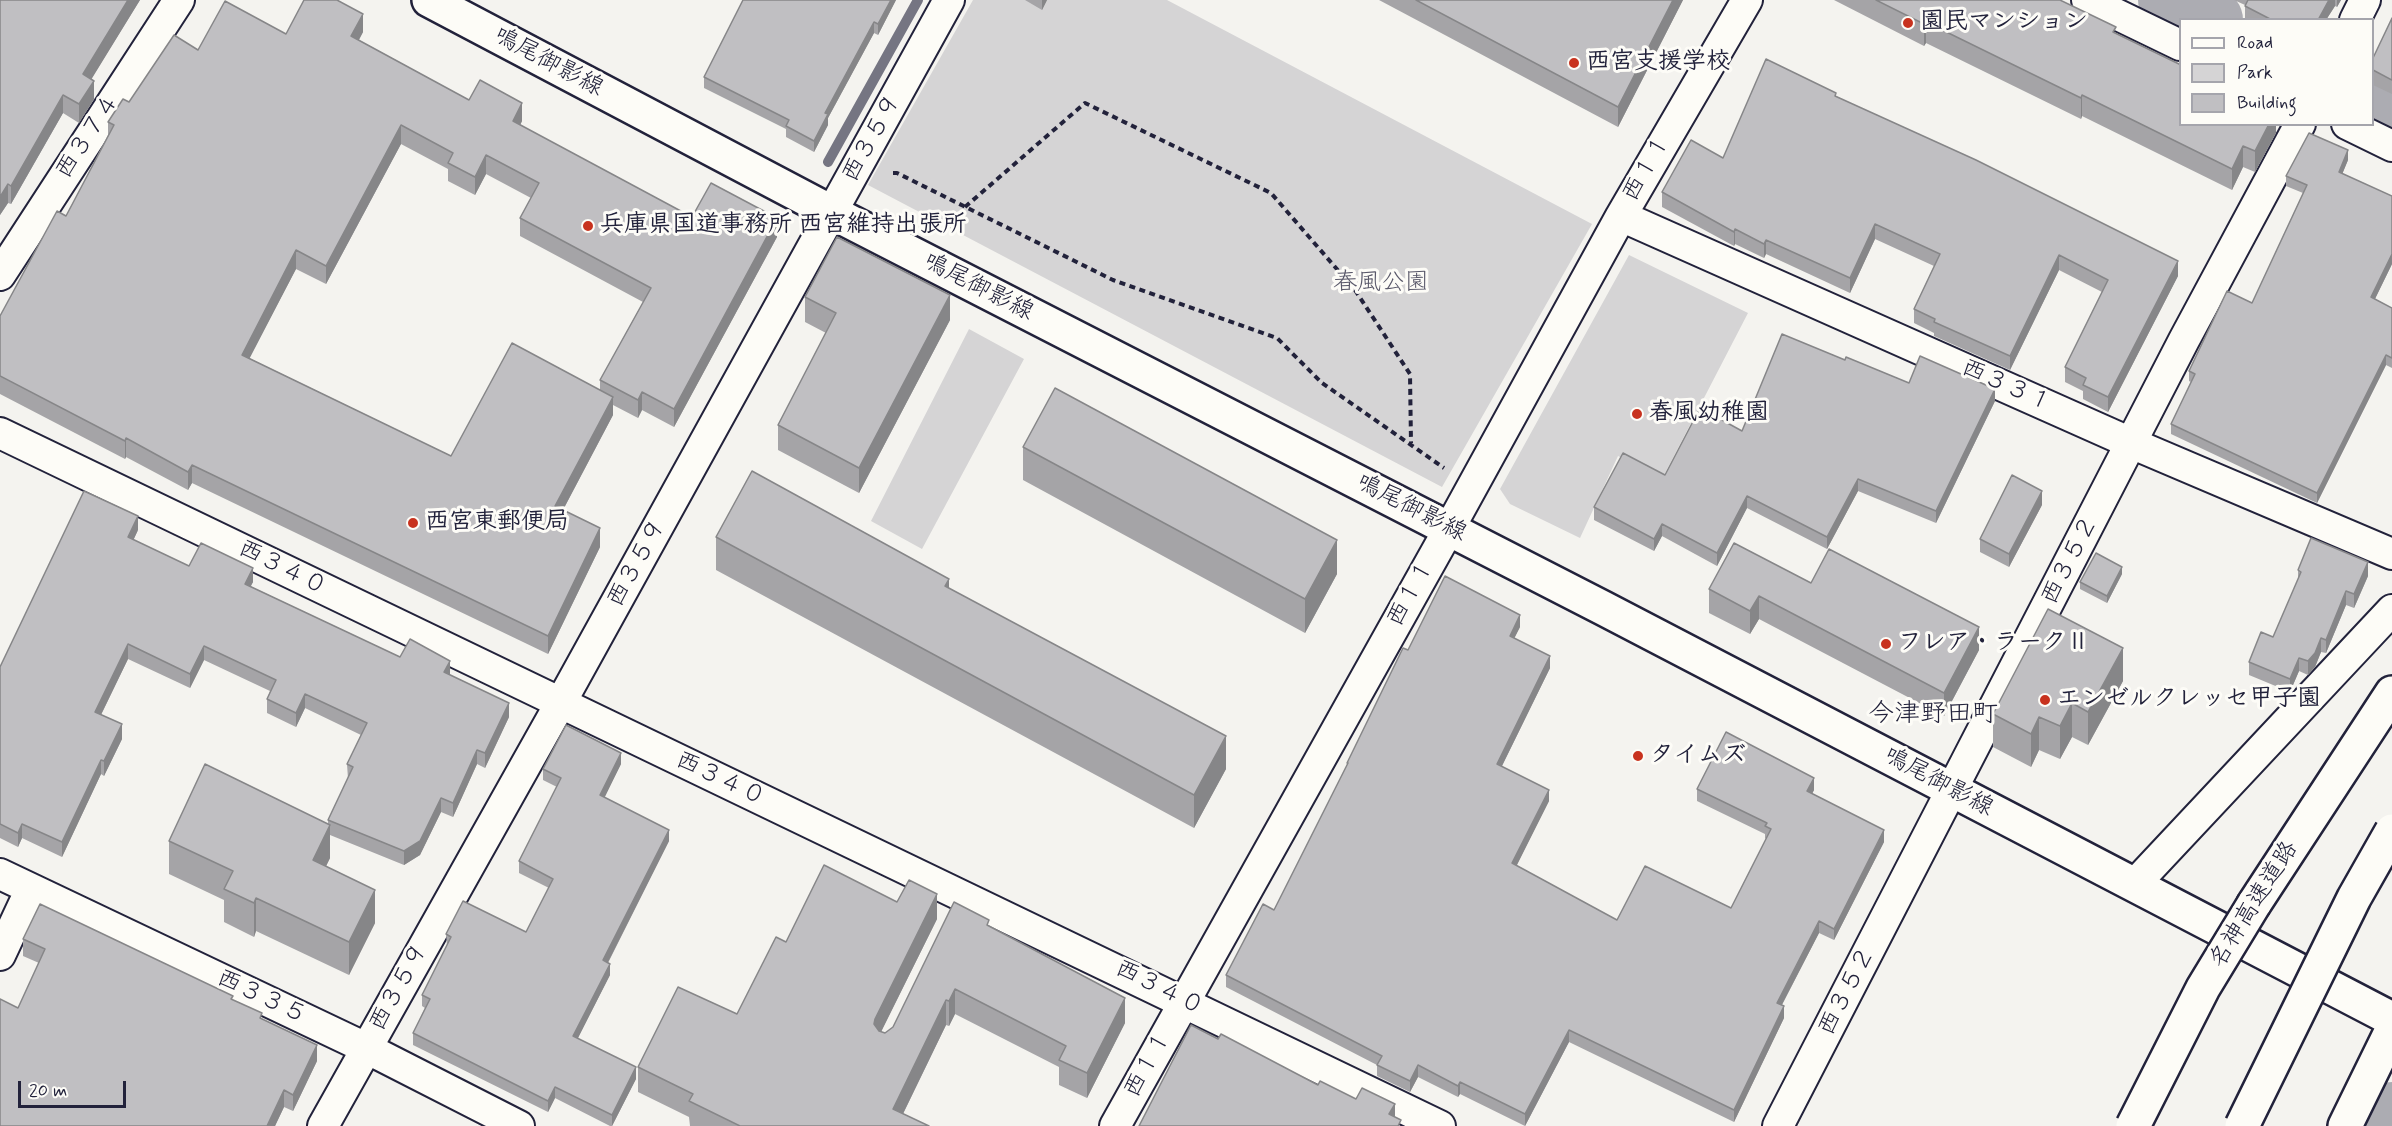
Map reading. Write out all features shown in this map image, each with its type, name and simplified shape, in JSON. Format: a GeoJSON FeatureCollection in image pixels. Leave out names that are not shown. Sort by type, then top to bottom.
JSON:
{"type":"FeatureCollection","features":[{"type":"Feature","properties":{"kind":"main road","name":"鳴尾御影線"},"geometry":{"type":"LineString","coordinates":[[429,0],[833,213],[1449,529],[2392,1019]]}},
{"type":"Feature","properties":{"kind":"main road","name":"名神高速道路"},"geometry":{"type":"LineString","coordinates":[[2133,1126],[2203,988],[2254,904],[2392,693]]}},
{"type":"Feature","properties":{"kind":"main road"},"geometry":{"type":"LineString","coordinates":[[2242,1126],[2354,898],[2392,831]]}},
{"type":"Feature","properties":{"kind":"main road"},"geometry":{"type":"LineString","coordinates":[[2345,1126],[2392,1030]]}},
{"type":"Feature","properties":{"kind":"street","name":"西３７４"},"geometry":{"type":"LineString","coordinates":[[0,275],[179,0]]}},
{"type":"Feature","properties":{"kind":"street","name":"西３５９"},"geometry":{"type":"LineString","coordinates":[[323,1126],[833,213],[949,0]]}},
{"type":"Feature","properties":{"kind":"street","name":"西１１"},"geometry":{"type":"LineString","coordinates":[[1115,1126],[1621,216],[1747,0]]}},
{"type":"Feature","properties":{"kind":"street"},"geometry":{"type":"LineString","coordinates":[[2087,0],[2179,44]]}},
{"type":"Feature","properties":{"kind":"street"},"geometry":{"type":"LineString","coordinates":[[2356,18],[2365,0]]}},
{"type":"Feature","properties":{"kind":"street","name":"西３５２"},"geometry":{"type":"LineString","coordinates":[[1778,1126],[2131,443],[2299,126]]}},
{"type":"Feature","properties":{"kind":"street"},"geometry":{"type":"LineString","coordinates":[[2351,126],[2392,147]]}},
{"type":"Feature","properties":{"kind":"street","name":"西３３１"},"geometry":{"type":"LineString","coordinates":[[1621,216],[2131,443],[2392,554]]}},
{"type":"Feature","properties":{"kind":"street","name":"西３４０"},"geometry":{"type":"LineString","coordinates":[[0,433],[560,704],[1185,1001],[1440,1126]]}},
{"type":"Feature","properties":{"kind":"street"},"geometry":{"type":"LineString","coordinates":[[2134,885],[2392,610]]}},
{"type":"Feature","properties":{"kind":"street","name":"西３３５"},"geometry":{"type":"LineString","coordinates":[[0,874],[366,1048],[519,1126]]}},
{"type":"Feature","properties":{"kind":"street"},"geometry":{"type":"LineString","coordinates":[[0,955],[31,889]]}},
{"type":"Feature","properties":{"kind":"path"},"geometry":{"type":"LineString","coordinates":[[965,207],[1085,103],[1270,193],[1355,290],[1410,374],[1411,444]]}},
{"type":"Feature","properties":{"kind":"path"},"geometry":{"type":"LineString","coordinates":[[854,173],[897,173],[1113,280],[1277,338],[1322,384],[1472,487]]}},
{"type":"Feature","properties":{"kind":"green space","name":"春風公園"},"geometry":{"type":"Polygon","coordinates":[[[973,0],[1167,0],[1592,224],[1442,487],[868,185],[973,0]]]}},
{"type":"Feature","properties":{"kind":"green space"},"geometry":{"type":"Polygon","coordinates":[[[1629,255],[1748,313],[1662,479],[1618,456],[1580,538],[1510,504],[1500,489],[1629,255]]]}},
{"type":"Feature","properties":{"kind":"green space"},"geometry":{"type":"Polygon","coordinates":[[[969,329],[1024,359],[922,549],[871,521],[969,329]]]}},
{"type":"Feature","properties":{"kind":"building"},"geometry":{"type":"Polygon","coordinates":[[[0,0],[128,0],[83,74],[94,81],[79,104],[63,95],[11,186],[8,184],[0,197],[0,0]]]}},
{"type":"Feature","properties":{"kind":"building"},"geometry":{"type":"Polygon","coordinates":[[[304,0],[337,0],[363,14],[351,36],[469,100],[480,80],[522,103],[513,121],[692,217],[711,183],[777,218],[674,409],[642,392],[638,400],[600,380],[651,288],[520,218],[539,183],[486,155],[475,177],[448,163],[453,153],[401,125],[326,266],[296,250],[242,355],[451,456],[512,343],[613,397],[555,506],[600,528],[548,636],[192,465],[188,472],[126,438],[125,441],[0,376],[0,316],[57,211],[66,216],[114,125],[108,122],[123,99],[129,102],[174,35],[198,50],[225,1],[286,34],[304,0]]]}},
{"type":"Feature","properties":{"kind":"building"},"geometry":{"type":"Polygon","coordinates":[[[743,0],[891,0],[878,24],[874,22],[825,113],[828,114],[814,141],[786,126],[789,120],[704,77],[743,0]]]}},
{"type":"Feature","properties":{"kind":"building","name":"西宮支援学校"},"geometry":{"type":"Polygon","coordinates":[[[1416,0],[1673,0],[1618,107],[1416,0]]]}},
{"type":"Feature","properties":{"kind":"building"},"geometry":{"type":"Polygon","coordinates":[[[1876,0],[2060,0],[2116,27],[2113,32],[2179,64],[2179,126],[2268,126],[2255,151],[2243,146],[2232,169],[2082,95],[2081,98],[1926,22],[1924,24],[1876,0]]]}},
{"type":"Feature","properties":{"kind":"building"},"geometry":{"type":"Polygon","coordinates":[[[2248,0],[2329,0],[2319,18],[2268,18],[2245,6],[2248,0]]]}},
{"type":"Feature","properties":{"kind":"building"},"geometry":{"type":"Polygon","coordinates":[[[2392,18],[2392,80],[2374,71],[2374,56],[2392,18]]]}},
{"type":"Feature","properties":{"kind":"building"},"geometry":{"type":"Polygon","coordinates":[[[1766,59],[1836,93],[1835,96],[1976,160],[2178,261],[2108,397],[2083,385],[2086,378],[2065,367],[2108,280],[2059,255],[2010,356],[1934,322],[1935,319],[1914,309],[1940,254],[1875,224],[1850,278],[1766,240],[1764,244],[1735,229],[1734,232],[1662,192],[1691,140],[1723,158],[1766,59]]]}},
{"type":"Feature","properties":{"kind":"building"},"geometry":{"type":"Polygon","coordinates":[[[2309,133],[2348,150],[2339,172],[2392,196],[2392,254],[2371,297],[2392,308],[2392,358],[2386,355],[2317,493],[2171,424],[2195,374],[2189,371],[2227,291],[2252,303],[2307,185],[2286,176],[2309,133]]]}},
{"type":"Feature","properties":{"kind":"building"},"geometry":{"type":"Polygon","coordinates":[[[837,237],[950,295],[859,468],[778,425],[836,313],[805,297],[837,237]]]}},
{"type":"Feature","properties":{"kind":"building"},"geometry":{"type":"Polygon","coordinates":[[[1782,334],[1909,383],[1920,356],[1995,389],[1936,511],[1858,479],[1827,537],[1747,496],[1717,553],[1662,524],[1654,539],[1594,507],[1623,453],[1665,475],[1700,408],[1742,431],[1782,334]]]}},
{"type":"Feature","properties":{"kind":"building"},"geometry":{"type":"Polygon","coordinates":[[[1055,388],[1337,540],[1305,599],[1023,447],[1055,388]]]}},
{"type":"Feature","properties":{"kind":"building"},"geometry":{"type":"Polygon","coordinates":[[[752,471],[949,579],[945,586],[1226,736],[1194,795],[716,537],[752,471]]]}},
{"type":"Feature","properties":{"kind":"building"},"geometry":{"type":"Polygon","coordinates":[[[2012,475],[2042,491],[2009,554],[1980,539],[2012,475]]]}},
{"type":"Feature","properties":{"kind":"building"},"geometry":{"type":"Polygon","coordinates":[[[84,491],[138,516],[128,537],[189,566],[201,543],[253,568],[245,584],[400,657],[410,639],[450,661],[444,672],[509,703],[485,753],[477,750],[453,803],[441,798],[420,841],[404,851],[328,820],[353,767],[347,764],[367,723],[305,694],[296,713],[267,699],[276,680],[204,646],[190,674],[128,644],[95,712],[122,724],[104,761],[101,760],[62,842],[22,824],[18,833],[0,824],[0,667],[84,491]]]}},
{"type":"Feature","properties":{"kind":"building"},"geometry":{"type":"Polygon","coordinates":[[[2311,538],[2368,562],[2354,594],[2346,591],[2326,640],[2321,638],[2315,653],[2308,661],[2299,658],[2290,679],[2249,662],[2261,632],[2273,637],[2301,572],[2298,570],[2311,538]]]}},
{"type":"Feature","properties":{"kind":"building"},"geometry":{"type":"Polygon","coordinates":[[[1734,543],[1811,583],[1829,549],[1979,627],[1944,693],[1759,596],[1750,611],[1709,589],[1734,543]]]}},
{"type":"Feature","properties":{"kind":"building"},"geometry":{"type":"Polygon","coordinates":[[[2096,553],[2122,567],[2107,596],[2080,582],[2096,553]]]}},
{"type":"Feature","properties":{"kind":"building"},"geometry":{"type":"Polygon","coordinates":[[[1445,576],[1520,615],[1510,636],[1550,656],[1497,764],[1549,790],[1512,863],[1617,920],[1645,866],[1731,908],[1771,829],[1765,826],[1767,823],[1697,789],[1726,732],[1814,778],[1807,791],[1884,830],[1834,929],[1819,921],[1777,1003],[1784,1006],[1734,1110],[1569,1030],[1525,1114],[1460,1082],[1458,1086],[1418,1065],[1410,1081],[1377,1065],[1382,1056],[1226,975],[1263,904],[1274,910],[1403,648],[1408,650],[1445,576]]]}},
{"type":"Feature","properties":{"kind":"building"},"geometry":{"type":"Polygon","coordinates":[[[2048,609],[2123,648],[2088,712],[2072,703],[2060,726],[2039,717],[2031,734],[1993,714],[2048,609]]]}},
{"type":"Feature","properties":{"kind":"building"},"geometry":{"type":"Polygon","coordinates":[[[566,725],[621,753],[600,795],[669,830],[603,960],[610,964],[573,1036],[636,1067],[612,1115],[555,1087],[548,1101],[413,1033],[430,999],[422,995],[451,937],[446,934],[463,901],[526,932],[553,879],[519,861],[561,778],[543,769],[566,725]]]}},
{"type":"Feature","properties":{"kind":"building"},"geometry":{"type":"Polygon","coordinates":[[[205,764],[330,825],[313,860],[375,890],[349,942],[256,898],[254,903],[224,889],[233,871],[169,841],[205,764]]]}},
{"type":"Feature","properties":{"kind":"building"},"geometry":{"type":"Polygon","coordinates":[[[824,865],[897,902],[909,880],[937,894],[875,1019],[874,1024],[879,1031],[885,1033],[893,1027],[954,902],[989,920],[987,925],[1125,998],[1087,1073],[1059,1060],[1066,1046],[955,989],[949,1001],[946,1000],[893,1109],[929,1126],[740,1126],[689,1101],[693,1094],[638,1067],[678,987],[737,1014],[776,937],[786,942],[824,865]]]}},
{"type":"Feature","properties":{"kind":"building"},"geometry":{"type":"Polygon","coordinates":[[[40,904],[233,996],[231,999],[262,1013],[260,1018],[317,1045],[293,1095],[284,1090],[267,1126],[0,1126],[0,999],[18,1008],[45,949],[23,939],[40,904]]]}},
{"type":"Feature","properties":{"kind":"building"},"geometry":{"type":"Polygon","coordinates":[[[1191,1025],[1218,1039],[1221,1034],[1318,1085],[1320,1081],[1356,1099],[1362,1088],[1395,1104],[1389,1114],[1401,1120],[1398,1126],[1139,1126],[1191,1025]]]}},
{"type":"Feature","properties":{"kind":"waterway"},"geometry":{"type":"LineString","coordinates":[[828,162],[918,0]]}},
{"type":"Feature","properties":{"kind":"waterway"},"geometry":{"type":"LineString","coordinates":[[2170,0],[2207,18]]}},
{"type":"Feature","properties":{"kind":"waterway"},"geometry":{"type":"LineString","coordinates":[[2374,98],[2392,107]]}},
{"type":"Feature","properties":{"kind":"waterway"},"geometry":{"type":"LineString","coordinates":[[2386,1126],[2392,1114]]}},
{"type":"Feature","properties":{"kind":"place","name":"園民マンション"},"geometry":{"type":"Point","coordinates":[1908,23]}},
{"type":"Feature","properties":{"kind":"place","name":"西宮支援学校"},"geometry":{"type":"Point","coordinates":[1574,63]}},
{"type":"Feature","properties":{"kind":"place","name":"兵庫県国道事務所 西宮維持出張所"},"geometry":{"type":"Point","coordinates":[588,226]}},
{"type":"Feature","properties":{"kind":"place","name":"春風幼稚園"},"geometry":{"type":"Point","coordinates":[1637,414]}},
{"type":"Feature","properties":{"kind":"place","name":"西宮東郵便局"},"geometry":{"type":"Point","coordinates":[413,523]}},
{"type":"Feature","properties":{"kind":"place","name":"フレア・ラークⅡ"},"geometry":{"type":"Point","coordinates":[1886,644]}},
{"type":"Feature","properties":{"kind":"place","name":"エンゼルクレッセ甲子園"},"geometry":{"type":"Point","coordinates":[2045,700]}},
{"type":"Feature","properties":{"kind":"place","name":"タイムズ"},"geometry":{"type":"Point","coordinates":[1638,756]}},
{"type":"Feature","properties":{"kind":"district","name":"今津野田町"},"geometry":{"type":"Point","coordinates":[1933,716]}}]}
